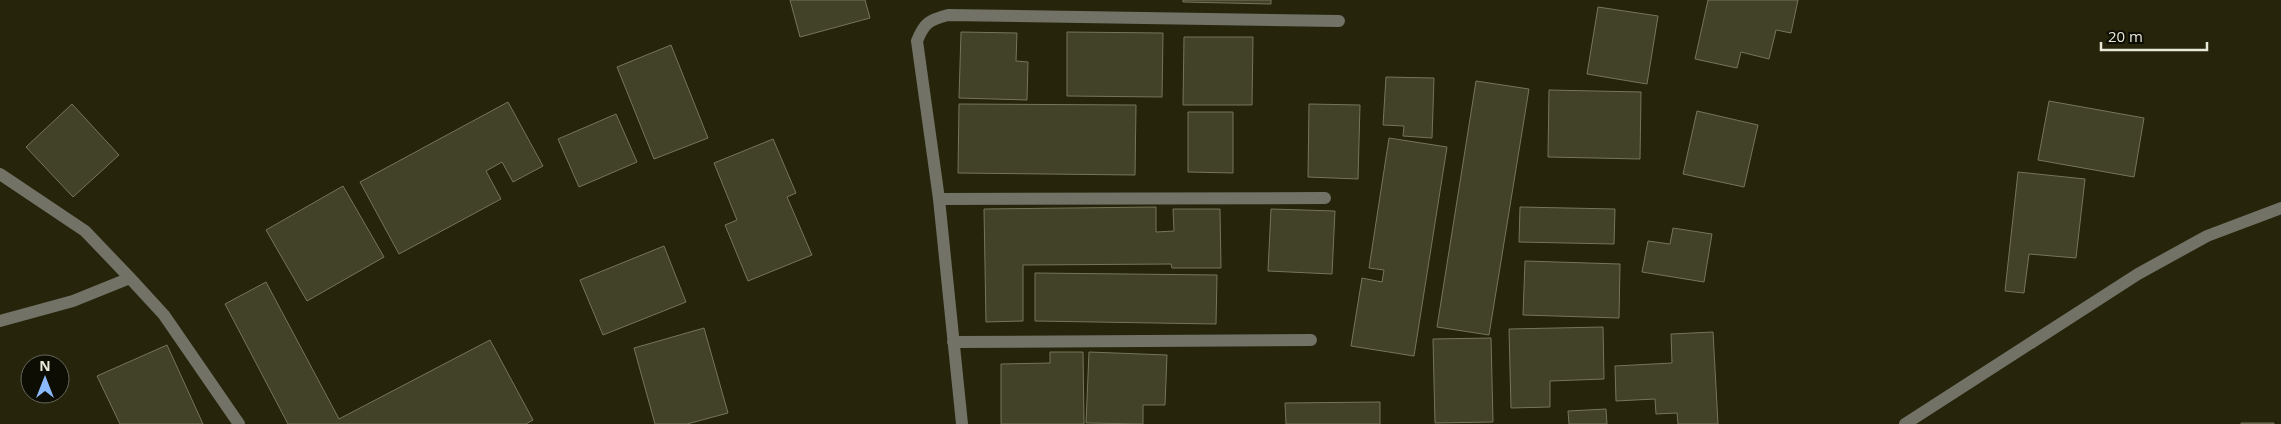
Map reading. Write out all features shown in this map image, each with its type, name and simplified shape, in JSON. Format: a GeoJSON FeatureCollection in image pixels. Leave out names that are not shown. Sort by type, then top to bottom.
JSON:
{"type":"FeatureCollection","features":[{"type":"Feature","properties":{"kind":"street"},"geometry":{"type":"LineString","coordinates":[[962,424],[938,199],[917,41],[922,27],[934,18],[948,15],[1339,21]]}},
{"type":"Feature","properties":{"kind":"street"},"geometry":{"type":"LineString","coordinates":[[0,174],[86,232],[130,278],[164,315],[238,424]]}},
{"type":"Feature","properties":{"kind":"street"},"geometry":{"type":"LineString","coordinates":[[938,199],[1325,198]]}},
{"type":"Feature","properties":{"kind":"street"},"geometry":{"type":"LineString","coordinates":[[1905,424],[2138,274],[2207,236],[2281,208]]}},
{"type":"Feature","properties":{"kind":"street"},"geometry":{"type":"LineString","coordinates":[[0,321],[74,301],[130,278]]}},
{"type":"Feature","properties":{"kind":"street"},"geometry":{"type":"LineString","coordinates":[[954,342],[1311,340]]}},
{"type":"Feature","properties":{"kind":"building"},"geometry":{"type":"Polygon","coordinates":[[[790,0],[865,0],[870,18],[800,37],[790,0]]]}},
{"type":"Feature","properties":{"kind":"building"},"geometry":{"type":"Polygon","coordinates":[[[1183,0],[1271,0],[1271,4],[1183,2],[1183,0]]]}},
{"type":"Feature","properties":{"kind":"building"},"geometry":{"type":"Polygon","coordinates":[[[1708,0],[1798,0],[1791,33],[1776,30],[1769,59],[1741,52],[1737,68],[1695,59],[1708,0]]]}},
{"type":"Feature","properties":{"kind":"building"},"geometry":{"type":"Polygon","coordinates":[[[1598,7],[1658,16],[1647,84],[1587,74],[1598,7]]]}},
{"type":"Feature","properties":{"kind":"building"},"geometry":{"type":"Polygon","coordinates":[[[961,32],[1017,33],[1016,61],[1028,62],[1027,100],[959,98],[961,32]]]}},
{"type":"Feature","properties":{"kind":"building"},"geometry":{"type":"Polygon","coordinates":[[[1067,32],[1163,33],[1162,97],[1067,96],[1067,32]]]}},
{"type":"Feature","properties":{"kind":"building"},"geometry":{"type":"Polygon","coordinates":[[[1184,37],[1253,37],[1252,105],[1183,105],[1184,37]]]}},
{"type":"Feature","properties":{"kind":"building"},"geometry":{"type":"Polygon","coordinates":[[[671,45],[708,138],[654,159],[617,67],[671,45]]]}},
{"type":"Feature","properties":{"kind":"building"},"geometry":{"type":"Polygon","coordinates":[[[1386,77],[1434,78],[1432,138],[1403,136],[1404,126],[1383,125],[1386,77]]]}},
{"type":"Feature","properties":{"kind":"building"},"geometry":{"type":"Polygon","coordinates":[[[1476,81],[1529,89],[1489,335],[1437,327],[1476,81]]]}},
{"type":"Feature","properties":{"kind":"building"},"geometry":{"type":"Polygon","coordinates":[[[1549,90],[1641,92],[1640,159],[1548,157],[1549,90]]]}},
{"type":"Feature","properties":{"kind":"building"},"geometry":{"type":"Polygon","coordinates":[[[2049,101],[2144,118],[2134,177],[2038,160],[2049,101]]]}},
{"type":"Feature","properties":{"kind":"building"},"geometry":{"type":"Polygon","coordinates":[[[508,102],[543,166],[513,182],[502,162],[486,171],[501,199],[399,254],[360,182],[508,102]]]}},
{"type":"Feature","properties":{"kind":"building"},"geometry":{"type":"Polygon","coordinates":[[[72,104],[119,155],[73,197],[26,147],[72,104]]]}},
{"type":"Feature","properties":{"kind":"building"},"geometry":{"type":"Polygon","coordinates":[[[959,104],[1136,105],[1135,175],[958,173],[959,104]]]}},
{"type":"Feature","properties":{"kind":"building"},"geometry":{"type":"Polygon","coordinates":[[[1309,104],[1360,105],[1358,179],[1308,177],[1309,104]]]}},
{"type":"Feature","properties":{"kind":"building"},"geometry":{"type":"Polygon","coordinates":[[[1697,111],[1758,125],[1744,187],[1683,174],[1697,111]]]}},
{"type":"Feature","properties":{"kind":"building"},"geometry":{"type":"Polygon","coordinates":[[[1188,112],[1233,112],[1233,173],[1188,172],[1188,112]]]}},
{"type":"Feature","properties":{"kind":"building"},"geometry":{"type":"Polygon","coordinates":[[[616,114],[637,162],[579,187],[558,139],[616,114]]]}},
{"type":"Feature","properties":{"kind":"building"},"geometry":{"type":"Polygon","coordinates":[[[1389,138],[1447,147],[1414,356],[1351,346],[1362,278],[1382,282],[1384,270],[1369,268],[1389,138]]]}},
{"type":"Feature","properties":{"kind":"building"},"geometry":{"type":"Polygon","coordinates":[[[773,139],[796,193],[787,197],[812,255],[748,281],[725,225],[737,220],[714,163],[773,139]]]}},
{"type":"Feature","properties":{"kind":"building"},"geometry":{"type":"Polygon","coordinates":[[[2018,172],[2085,179],[2076,258],[2029,254],[2024,293],[2005,291],[2018,172]]]}},
{"type":"Feature","properties":{"kind":"building"},"geometry":{"type":"Polygon","coordinates":[[[343,186],[384,257],[307,301],[266,230],[343,186]]]}},
{"type":"Feature","properties":{"kind":"building"},"geometry":{"type":"Polygon","coordinates":[[[1156,207],[1156,232],[1174,231],[1173,209],[1220,209],[1221,268],[1172,268],[1171,264],[1023,265],[1023,321],[986,322],[984,209],[1156,207]]]}},
{"type":"Feature","properties":{"kind":"building"},"geometry":{"type":"Polygon","coordinates":[[[1520,207],[1615,209],[1614,244],[1519,242],[1520,207]]]}},
{"type":"Feature","properties":{"kind":"building"},"geometry":{"type":"Polygon","coordinates":[[[1271,209],[1335,211],[1332,274],[1268,271],[1271,209]]]}},
{"type":"Feature","properties":{"kind":"building"},"geometry":{"type":"Polygon","coordinates":[[[1673,228],[1712,234],[1704,282],[1642,272],[1648,241],[1670,244],[1673,228]]]}},
{"type":"Feature","properties":{"kind":"building"},"geometry":{"type":"Polygon","coordinates":[[[664,246],[686,302],[603,335],[580,280],[664,246]]]}},
{"type":"Feature","properties":{"kind":"building"},"geometry":{"type":"Polygon","coordinates":[[[1525,261],[1620,264],[1619,318],[1523,315],[1525,261]]]}},
{"type":"Feature","properties":{"kind":"building"},"geometry":{"type":"Polygon","coordinates":[[[1035,273],[1217,275],[1216,324],[1035,321],[1035,273]]]}},
{"type":"Feature","properties":{"kind":"building"},"geometry":{"type":"Polygon","coordinates":[[[266,282],[339,419],[490,340],[533,420],[526,424],[288,424],[225,304],[266,282]]]}},
{"type":"Feature","properties":{"kind":"building"},"geometry":{"type":"Polygon","coordinates":[[[1603,327],[1604,379],[1550,381],[1550,407],[1511,408],[1509,329],[1603,327]]]}},
{"type":"Feature","properties":{"kind":"building"},"geometry":{"type":"Polygon","coordinates":[[[704,328],[728,413],[687,424],[655,424],[634,348],[704,328]]]}},
{"type":"Feature","properties":{"kind":"building"},"geometry":{"type":"Polygon","coordinates":[[[1713,332],[1718,424],[1678,424],[1677,413],[1656,414],[1655,399],[1616,401],[1615,366],[1672,363],[1671,334],[1713,332]]]}},
{"type":"Feature","properties":{"kind":"building"},"geometry":{"type":"Polygon","coordinates":[[[1491,338],[1493,422],[1435,423],[1433,339],[1491,338]]]}},
{"type":"Feature","properties":{"kind":"building"},"geometry":{"type":"Polygon","coordinates":[[[167,345],[203,424],[120,424],[97,376],[167,345]]]}},
{"type":"Feature","properties":{"kind":"building"},"geometry":{"type":"Polygon","coordinates":[[[1050,352],[1083,352],[1084,424],[1001,424],[1001,364],[1050,363],[1050,352]]]}},
{"type":"Feature","properties":{"kind":"building"},"geometry":{"type":"Polygon","coordinates":[[[1089,352],[1167,355],[1165,405],[1143,405],[1143,424],[1086,423],[1089,352]]]}},
{"type":"Feature","properties":{"kind":"building"},"geometry":{"type":"Polygon","coordinates":[[[1380,402],[1380,424],[1286,424],[1285,403],[1380,402]]]}},
{"type":"Feature","properties":{"kind":"building"},"geometry":{"type":"Polygon","coordinates":[[[1606,409],[1607,424],[1569,424],[1568,411],[1606,409]]]}},
{"type":"Feature","properties":{"kind":"building"},"geometry":{"type":"Polygon","coordinates":[[[2274,423],[2274,424],[2241,424],[2274,423]]]}}]}
